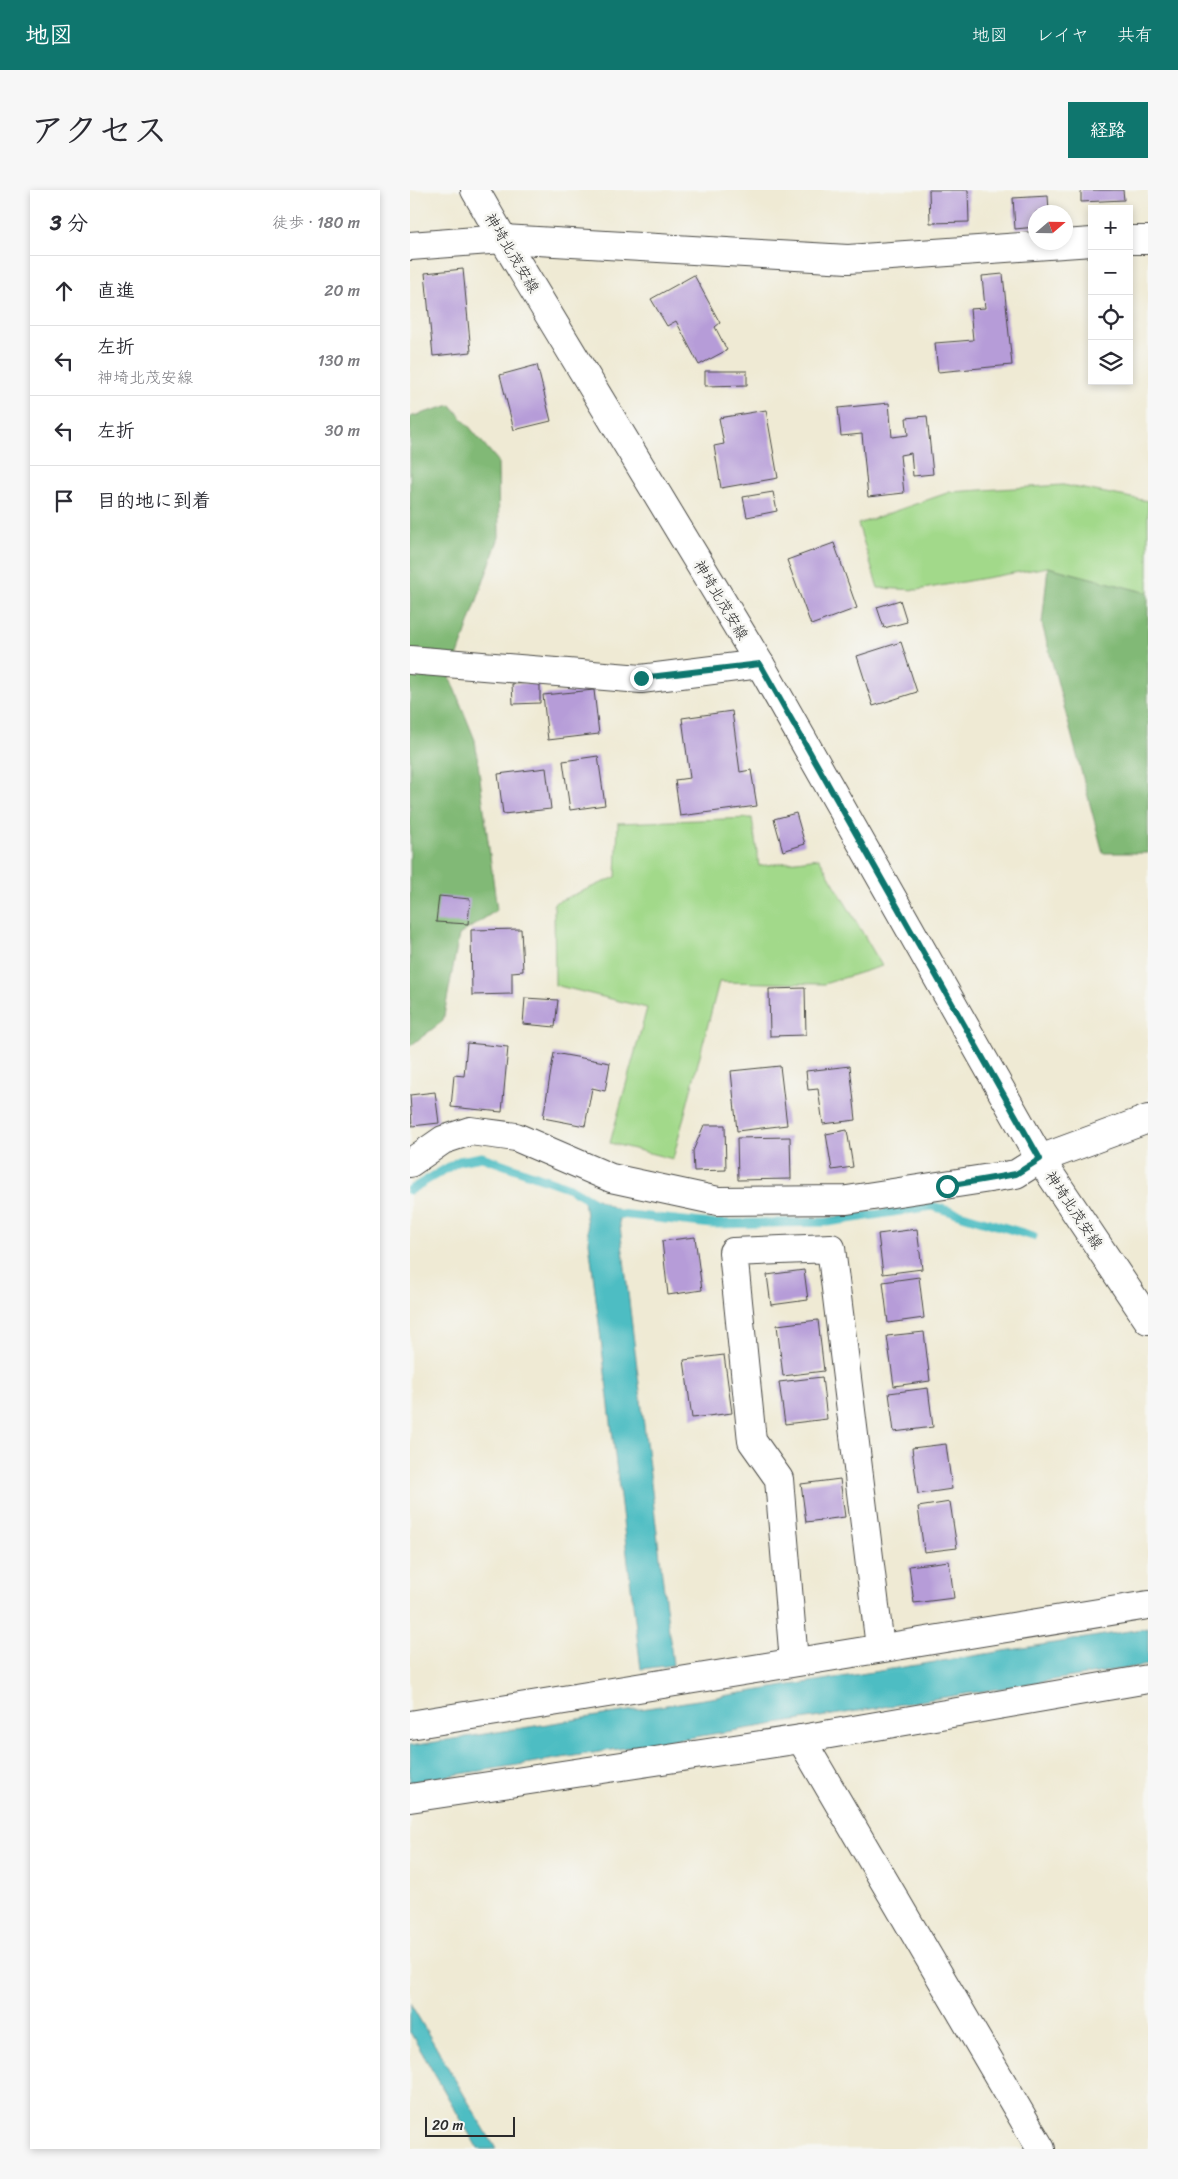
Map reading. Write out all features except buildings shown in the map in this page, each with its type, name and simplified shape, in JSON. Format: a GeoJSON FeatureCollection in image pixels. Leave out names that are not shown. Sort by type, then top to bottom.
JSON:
{"type":"FeatureCollection","features":[{"type":"Feature","properties":{"kind":"street","name":"神埼北茂安線"},"geometry":{"type":"LineString","coordinates":[[475,190],[760,664],[1040,1159],[1148,1320]]}},
{"type":"Feature","properties":{"kind":"street"},"geometry":{"type":"LineString","coordinates":[[410,246],[503,239],[848,260],[1088,242]]}},
{"type":"Feature","properties":{"kind":"street"},"geometry":{"type":"LineString","coordinates":[[1133,240],[1148,240]]}},
{"type":"Feature","properties":{"kind":"street"},"geometry":{"type":"LineString","coordinates":[[410,660],[641,678],[760,664]]}},
{"type":"Feature","properties":{"kind":"street"},"geometry":{"type":"LineString","coordinates":[[410,1163],[443,1140],[470,1131],[516,1137],[611,1178],[718,1201],[847,1200],[1016,1174],[1040,1159],[1148,1119]]}},
{"type":"Feature","properties":{"kind":"street"},"geometry":{"type":"LineString","coordinates":[[794,1662],[779,1478],[752,1441],[733,1252],[831,1248],[880,1647]]}},
{"type":"Feature","properties":{"kind":"street"},"geometry":{"type":"LineString","coordinates":[[410,1725],[880,1647],[1148,1605]]}},
{"type":"Feature","properties":{"kind":"street"},"geometry":{"type":"LineString","coordinates":[[410,1798],[801,1739],[1148,1679]]}},
{"type":"Feature","properties":{"kind":"street"},"geometry":{"type":"LineString","coordinates":[[801,1739],[1042,2149]]}},
{"type":"Feature","properties":{"kind":"green space"},"geometry":{"type":"Polygon","coordinates":[[[451,405],[498,461],[499,537],[450,678],[475,740],[497,910],[459,935],[443,1021],[410,1046],[410,417],[451,405]]]}},
{"type":"Feature","properties":{"kind":"green space"},"geometry":{"type":"Polygon","coordinates":[[[1063,485],[1148,501],[1148,593],[1048,567],[917,590],[878,588],[858,524],[950,492],[1063,485]]]}},
{"type":"Feature","properties":{"kind":"green space"},"geometry":{"type":"Polygon","coordinates":[[[1048,567],[1148,593],[1148,853],[1103,853],[1042,624],[1048,567]]]}},
{"type":"Feature","properties":{"kind":"green space"},"geometry":{"type":"Polygon","coordinates":[[[752,818],[759,866],[819,858],[882,966],[824,984],[719,982],[673,1159],[610,1143],[647,1008],[555,985],[554,903],[616,877],[618,823],[752,818]]]}},
{"type":"Feature","properties":{"kind":"water"},"geometry":{"type":"Polygon","coordinates":[[[583,1192],[618,1210],[673,1665],[641,1669],[583,1192]]]}},
{"type":"Feature","properties":{"kind":"water"},"geometry":{"type":"Polygon","coordinates":[[[1148,1628],[1148,1665],[410,1782],[410,1746],[1148,1628]]]}},
{"type":"Feature","properties":{"kind":"water"},"geometry":{"type":"Polygon","coordinates":[[[410,2003],[496,2149],[478,2149],[410,2032],[410,2003]]]}},
{"type":"Feature","properties":{"kind":"waterway"},"geometry":{"type":"LineString","coordinates":[[410,1190],[459,1161],[482,1157],[570,1188],[592,1201]]}},
{"type":"Feature","properties":{"kind":"waterway"},"geometry":{"type":"LineString","coordinates":[[607,1210],[611,1213],[712,1224],[828,1222],[932,1206],[1033,1236]]}},
{"type":"Feature","properties":{"kind":"route"},"geometry":{"type":"LineString","coordinates":[[641,678],[760,664],[1040,1159],[1016,1174],[947,1186]]}}]}
